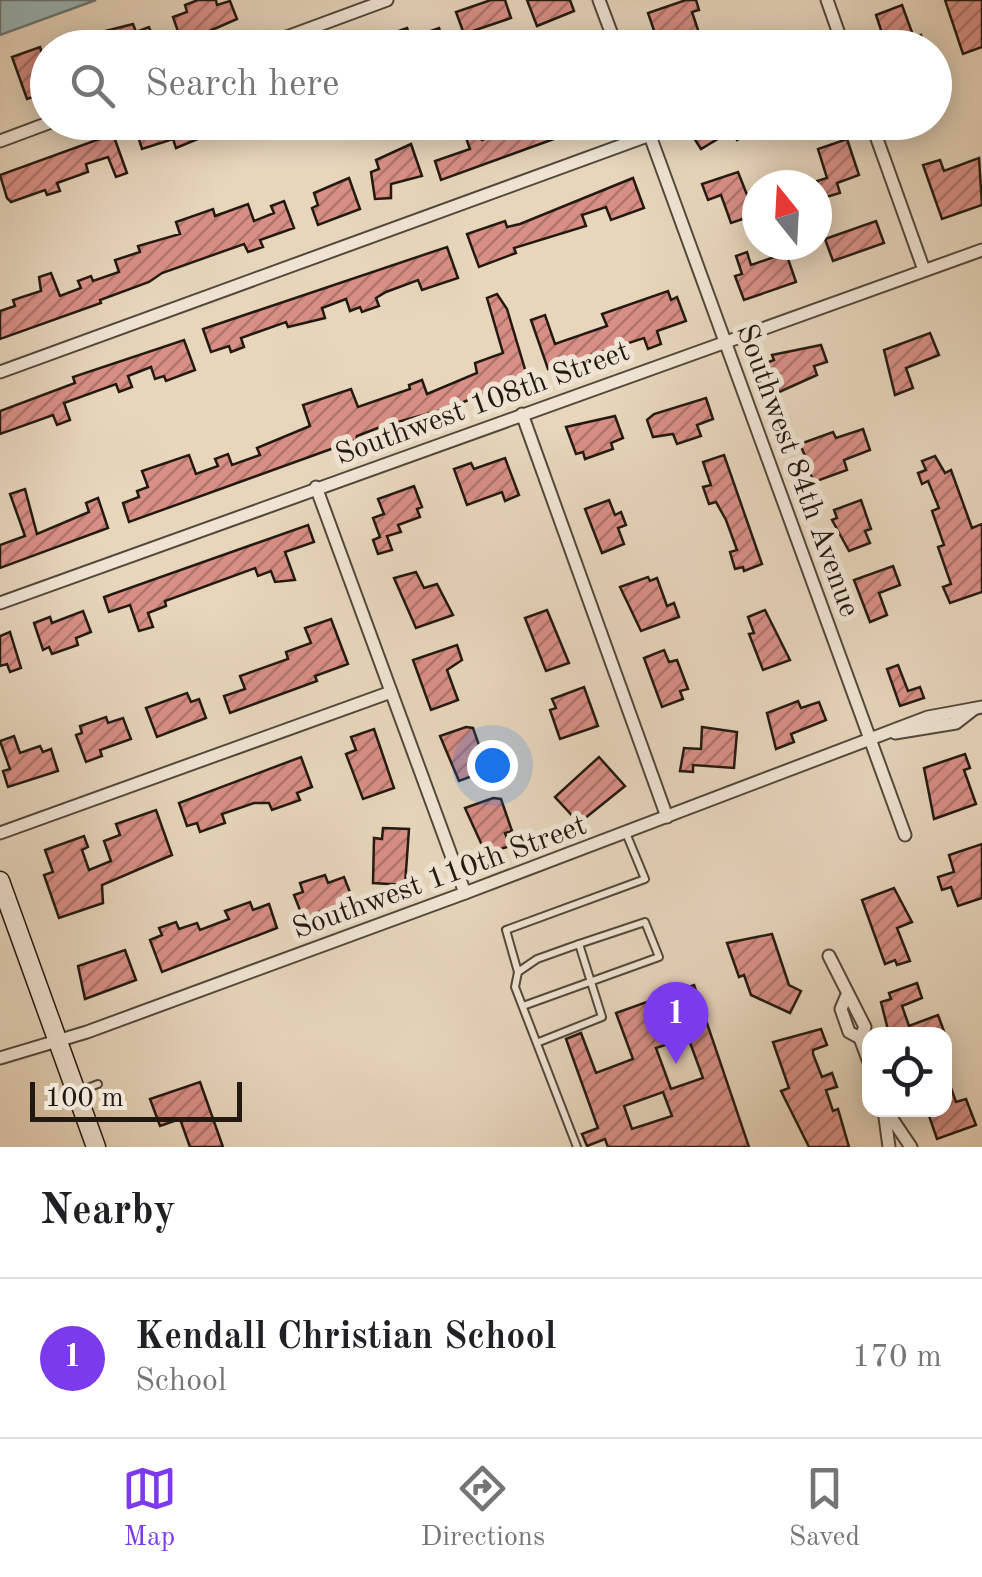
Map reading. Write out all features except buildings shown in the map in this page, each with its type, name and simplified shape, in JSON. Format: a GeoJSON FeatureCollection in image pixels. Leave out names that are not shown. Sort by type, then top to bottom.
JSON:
{"type":"FeatureCollection","features":[{"type":"Feature","properties":{"kind":"main road"},"geometry":{"type":"LineString","coordinates":[[0,881],[96,1147]]}},
{"type":"Feature","properties":{"kind":"street"},"geometry":{"type":"LineString","coordinates":[[306,30],[387,0]]}},
{"type":"Feature","properties":{"kind":"street"},"geometry":{"type":"LineString","coordinates":[[599,0],[610,30]]}},
{"type":"Feature","properties":{"kind":"street"},"geometry":{"type":"LineString","coordinates":[[827,0],[838,30]]}},
{"type":"Feature","properties":{"kind":"street"},"geometry":{"type":"LineString","coordinates":[[0,141],[30,130]]}},
{"type":"Feature","properties":{"kind":"street"},"geometry":{"type":"LineString","coordinates":[[0,372],[618,140]]}},
{"type":"Feature","properties":{"kind":"street","name":"Southwest 84th Avenue"},"geometry":{"type":"LineString","coordinates":[[651,140],[904,835]]}},
{"type":"Feature","properties":{"kind":"street"},"geometry":{"type":"LineString","coordinates":[[877,140],[924,270]]}},
{"type":"Feature","properties":{"kind":"street","name":"Southwest 108th Street"},"geometry":{"type":"LineString","coordinates":[[0,604],[982,250]]}},
{"type":"Feature","properties":{"kind":"street"},"geometry":{"type":"LineString","coordinates":[[522,414],[668,817]]}},
{"type":"Feature","properties":{"kind":"street"},"geometry":{"type":"LineString","coordinates":[[316,488],[466,894]]}},
{"type":"Feature","properties":{"kind":"street"},"geometry":{"type":"LineString","coordinates":[[0,833],[392,692]]}},
{"type":"Feature","properties":{"kind":"street","name":"Southwest 110th Street"},"geometry":{"type":"LineString","coordinates":[[0,1058],[56,1038],[87,1032],[466,894],[928,717],[978,708]]}},
{"type":"Feature","properties":{"kind":"street"},"geometry":{"type":"LineString","coordinates":[[828,956],[846,997],[857,1004],[866,1027]]}},
{"type":"Feature","properties":{"kind":"street"},"geometry":{"type":"LineString","coordinates":[[886,1117],[889,1147]]}},
{"type":"Feature","properties":{"kind":"street"},"geometry":{"type":"LineString","coordinates":[[890,1117],[911,1147]]}},
{"type":"Feature","properties":{"kind":"lane"},"geometry":{"type":"LineString","coordinates":[[577,1147],[515,987],[518,972],[506,930],[645,879],[626,834]]}},
{"type":"Feature","properties":{"kind":"lane"},"geometry":{"type":"LineString","coordinates":[[518,972],[537,959],[646,922],[659,957],[523,1006]]}},
{"type":"Feature","properties":{"kind":"lane"},"geometry":{"type":"LineString","coordinates":[[539,1042],[602,1016],[579,944]]}},
{"type":"Feature","properties":{"kind":"lane"},"geometry":{"type":"LineString","coordinates":[[76,1093],[98,1084]]}},
{"type":"Feature","properties":{"kind":"water"},"geometry":{"type":"Polygon","coordinates":[[[0,0],[96,0],[0,35],[0,0]]]}},
{"type":"Feature","properties":{"kind":"place","name":"Kendall Christian School"},"geometry":{"type":"Point","coordinates":[676,1064]}}]}
